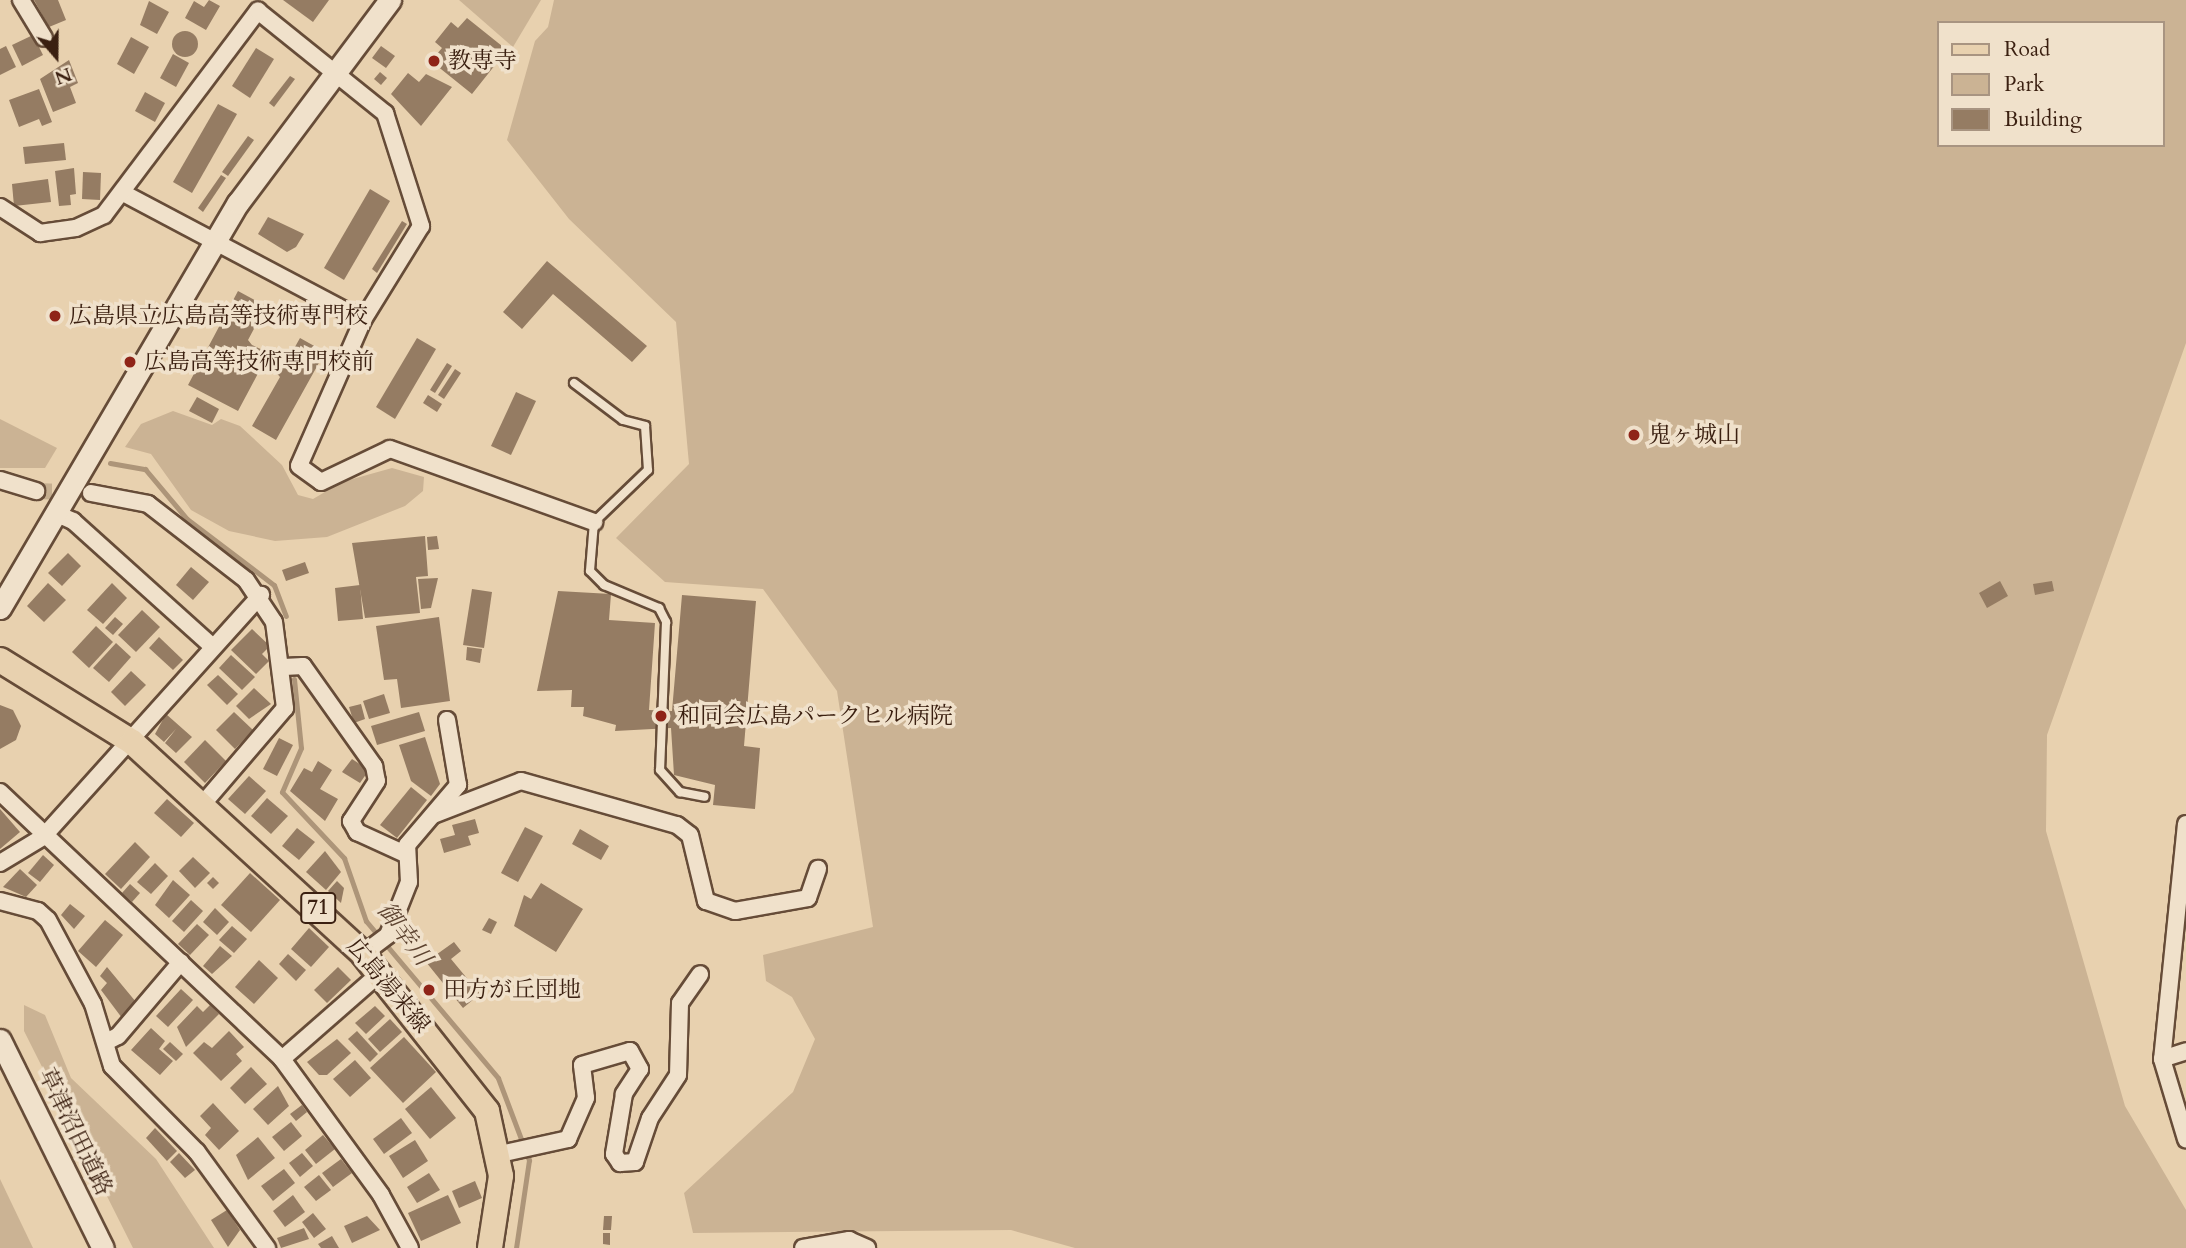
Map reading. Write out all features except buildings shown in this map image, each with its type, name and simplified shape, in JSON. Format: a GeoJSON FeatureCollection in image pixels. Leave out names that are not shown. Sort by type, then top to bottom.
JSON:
{"type":"FeatureCollection","features":[{"type":"Feature","properties":{"kind":"main road","name":"広島湯来線"},"geometry":{"type":"LineString","coordinates":[[0,660],[132,742],[363,954],[479,1096],[500,1154],[502,1197],[490,1248]]}},
{"type":"Feature","properties":{"kind":"street"},"geometry":{"type":"LineString","coordinates":[[21,0],[44,38]]}},
{"type":"Feature","properties":{"kind":"street"},"geometry":{"type":"LineString","coordinates":[[0,608],[214,244],[271,153],[390,0]]}},
{"type":"Feature","properties":{"kind":"street"},"geometry":{"type":"LineString","coordinates":[[0,206],[40,233],[76,228],[125,194],[190,93],[258,11],[385,113],[421,226],[363,320],[299,466],[321,482],[390,449],[594,522]]}},
{"type":"Feature","properties":{"kind":"street"},"geometry":{"type":"LineString","coordinates":[[125,194],[214,244],[363,320]]}},
{"type":"Feature","properties":{"kind":"street"},"geometry":{"type":"LineString","coordinates":[[0,480],[36,491]]}},
{"type":"Feature","properties":{"kind":"street"},"geometry":{"type":"LineString","coordinates":[[92,493],[148,503],[261,595],[284,667],[285,708],[202,805]]}},
{"type":"Feature","properties":{"kind":"street"},"geometry":{"type":"LineString","coordinates":[[55,513],[213,647]]}},
{"type":"Feature","properties":{"kind":"street"},"geometry":{"type":"LineString","coordinates":[[0,863],[43,837],[132,742],[261,595]]}},
{"type":"Feature","properties":{"kind":"street"},"geometry":{"type":"LineString","coordinates":[[284,667],[303,666],[374,766],[377,781],[351,821],[357,832],[405,855]]}},
{"type":"Feature","properties":{"kind":"street"},"geometry":{"type":"LineString","coordinates":[[363,954],[388,935],[409,882],[405,855],[458,785],[447,720]]}},
{"type":"Feature","properties":{"kind":"street"},"geometry":{"type":"LineString","coordinates":[[433,816],[521,781],[667,822],[690,835],[706,901],[735,911],[808,898],[818,869]]}},
{"type":"Feature","properties":{"kind":"street"},"geometry":{"type":"LineString","coordinates":[[0,792],[43,837],[181,962],[282,1059],[381,1195],[410,1248]]}},
{"type":"Feature","properties":{"kind":"street"},"geometry":{"type":"LineString","coordinates":[[2186,824],[2178,960],[2162,1059],[2186,1139]]}},
{"type":"Feature","properties":{"kind":"street"},"geometry":{"type":"LineString","coordinates":[[0,901],[38,911],[48,920],[106,1042],[112,1066],[197,1152],[267,1248]]}},
{"type":"Feature","properties":{"kind":"street"},"geometry":{"type":"LineString","coordinates":[[106,1042],[118,1036],[181,962]]}},
{"type":"Feature","properties":{"kind":"street"},"geometry":{"type":"LineString","coordinates":[[282,1059],[379,974]]}},
{"type":"Feature","properties":{"kind":"street"},"geometry":{"type":"LineString","coordinates":[[500,1154],[568,1139],[586,1098],[582,1065],[630,1051],[640,1069],[624,1094],[614,1154],[620,1163],[635,1163],[650,1118],[678,1075],[680,1003],[700,974]]}},
{"type":"Feature","properties":{"kind":"street","name":"草津沼田道路"},"geometry":{"type":"LineString","coordinates":[[0,1040],[103,1248]]}},
{"type":"Feature","properties":{"kind":"street"},"geometry":{"type":"LineString","coordinates":[[2162,1059],[2186,1051]]}},
{"type":"Feature","properties":{"kind":"street"},"geometry":{"type":"LineString","coordinates":[[803,1248],[840,1244],[867,1248]]}},
{"type":"Feature","properties":{"kind":"lane"},"geometry":{"type":"LineString","coordinates":[[574,383],[623,420],[645,426],[650,449],[648,470],[594,522],[590,571],[604,585],[659,608],[666,622],[660,770],[680,792],[705,797]]}},
{"type":"Feature","properties":{"kind":"green space"},"geometry":{"type":"Polygon","coordinates":[[[459,0],[541,0],[513,47],[459,0]]]}},
{"type":"Feature","properties":{"kind":"green space"},"geometry":{"type":"Polygon","coordinates":[[[554,0],[2186,0],[2186,343],[2047,735],[2046,831],[2125,1106],[2186,1210],[2186,1248],[1075,1248],[1011,1230],[693,1233],[684,1193],[793,1092],[815,1039],[792,997],[766,981],[763,955],[873,927],[837,691],[763,589],[665,582],[616,538],[689,464],[676,322],[569,219],[507,140],[535,41],[548,27],[554,0]]]}},
{"type":"Feature","properties":{"kind":"green space"},"geometry":{"type":"Polygon","coordinates":[[[173,411],[212,425],[221,419],[240,426],[282,465],[298,495],[313,499],[342,482],[392,468],[424,477],[423,491],[405,506],[327,537],[275,541],[229,531],[191,510],[151,454],[125,447],[141,424],[173,411]]]}},
{"type":"Feature","properties":{"kind":"green space"},"geometry":{"type":"Polygon","coordinates":[[[0,419],[57,448],[45,468],[0,468],[0,419]]]}},
{"type":"Feature","properties":{"kind":"green space"},"geometry":{"type":"Polygon","coordinates":[[[24,1005],[45,1015],[71,1078],[156,1159],[214,1248],[133,1248],[24,1031],[24,1005]]]}},
{"type":"Feature","properties":{"kind":"green space"},"geometry":{"type":"Polygon","coordinates":[[[0,1179],[33,1248],[0,1248],[0,1179]]]}},
{"type":"Feature","properties":{"kind":"waterway","name":"御幸川"},"geometry":{"type":"LineString","coordinates":[[110,463],[145,469],[187,519],[274,585],[286,616]]}},
{"type":"Feature","properties":{"kind":"waterway","name":"御幸川"},"geometry":{"type":"LineString","coordinates":[[294,679],[301,748],[282,792],[344,858],[366,921],[498,1078],[529,1160],[516,1248]]}},
{"type":"Feature","properties":{"kind":"tunnel"},"geometry":{"type":"LineString","coordinates":[[36,491],[91,493]]}},
{"type":"Feature","properties":{"kind":"place","name":"教専寺"},"geometry":{"type":"Point","coordinates":[434,61]}},
{"type":"Feature","properties":{"kind":"place","name":"広島県立広島高等技術専門校"},"geometry":{"type":"Point","coordinates":[55,316]}},
{"type":"Feature","properties":{"kind":"place","name":"広島高等技術専門校前"},"geometry":{"type":"Point","coordinates":[130,362]}},
{"type":"Feature","properties":{"kind":"place","name":"鬼ヶ城山"},"geometry":{"type":"Point","coordinates":[1634,435]}},
{"type":"Feature","properties":{"kind":"place","name":"和同会広島パークヒル病院"},"geometry":{"type":"Point","coordinates":[661,716]}},
{"type":"Feature","properties":{"kind":"place","name":"田方が丘団地"},"geometry":{"type":"Point","coordinates":[429,990]}}]}
